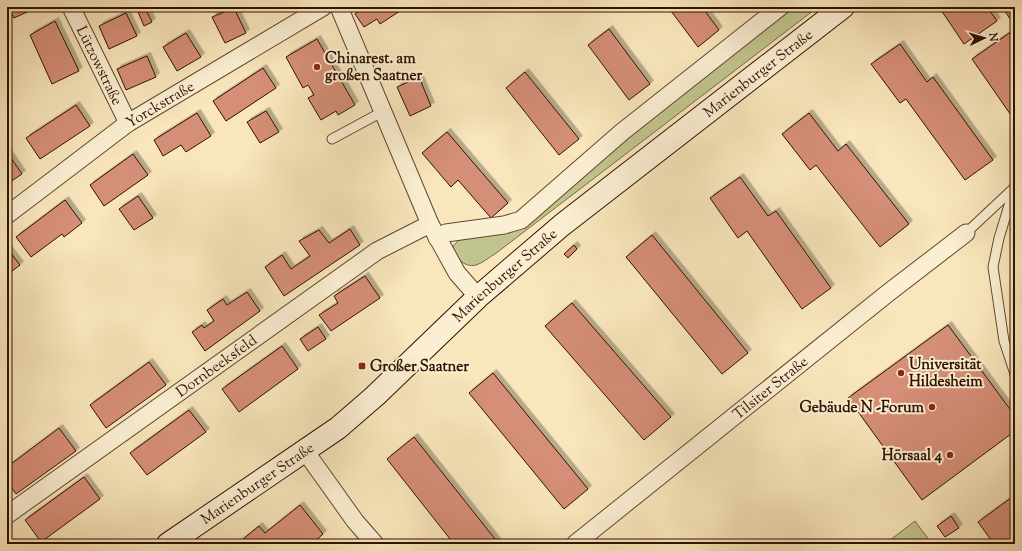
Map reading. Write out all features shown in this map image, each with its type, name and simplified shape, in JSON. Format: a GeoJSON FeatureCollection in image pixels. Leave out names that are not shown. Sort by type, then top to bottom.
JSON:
{"type":"FeatureCollection","features":[{"type":"Feature","properties":{"kind":"main road","name":"Marienburger Straße"},"geometry":{"type":"LineString","coordinates":[[168,544],[338,428],[375,396],[478,297],[562,225],[843,7]]}},
{"type":"Feature","properties":{"kind":"street","name":"Lützowstraße"},"geometry":{"type":"LineString","coordinates":[[71,7],[128,123]]}},
{"type":"Feature","properties":{"kind":"street","name":"Yorckstraße"},"geometry":{"type":"LineString","coordinates":[[7,215],[128,123],[323,7]]}},
{"type":"Feature","properties":{"kind":"street"},"geometry":{"type":"LineString","coordinates":[[339,7],[433,231],[457,273],[478,297]]}},
{"type":"Feature","properties":{"kind":"street"},"geometry":{"type":"LineString","coordinates":[[433,231],[446,233],[504,225],[521,220],[622,132],[780,7]]}},
{"type":"Feature","properties":{"kind":"street","name":"Dornbeeksfeld"},"geometry":{"type":"LineString","coordinates":[[7,515],[377,250],[433,231]]}},
{"type":"Feature","properties":{"kind":"street","name":"Tilsiter Straße"},"geometry":{"type":"LineString","coordinates":[[575,544],[888,293],[966,233]]}},
{"type":"Feature","properties":{"kind":"street"},"geometry":{"type":"LineString","coordinates":[[305,451],[375,544]]}},
{"type":"Feature","properties":{"kind":"lane"},"geometry":{"type":"LineString","coordinates":[[332,139],[382,112]]}},
{"type":"Feature","properties":{"kind":"lane"},"geometry":{"type":"LineString","coordinates":[[966,233],[1015,187]]}},
{"type":"Feature","properties":{"kind":"lane"},"geometry":{"type":"LineString","coordinates":[[1015,190],[999,238],[993,267],[1004,341],[1015,374]]}},
{"type":"Feature","properties":{"kind":"green space"},"geometry":{"type":"Polygon","coordinates":[[[795,7],[818,7],[495,254],[476,265],[467,265],[460,261],[455,254],[453,246],[459,240],[493,234],[626,137],[795,7]]]}},
{"type":"Feature","properties":{"kind":"green space"},"geometry":{"type":"Polygon","coordinates":[[[915,521],[932,544],[885,544],[915,521]]]}},
{"type":"Feature","properties":{"kind":"building"},"geometry":{"type":"Polygon","coordinates":[[[8,7],[38,7],[14,18],[8,7]]]}},
{"type":"Feature","properties":{"kind":"building"},"geometry":{"type":"Polygon","coordinates":[[[136,7],[146,7],[145,8],[152,22],[144,26],[136,7]]]}},
{"type":"Feature","properties":{"kind":"building"},"geometry":{"type":"Polygon","coordinates":[[[365,7],[397,7],[400,11],[380,24],[377,19],[364,27],[355,14],[365,7]]]}},
{"type":"Feature","properties":{"kind":"building"},"geometry":{"type":"Polygon","coordinates":[[[668,7],[702,7],[719,30],[698,47],[668,7]]]}},
{"type":"Feature","properties":{"kind":"building"},"geometry":{"type":"Polygon","coordinates":[[[939,7],[987,7],[997,21],[964,44],[939,7]]]}},
{"type":"Feature","properties":{"kind":"building"},"geometry":{"type":"Polygon","coordinates":[[[1002,7],[1015,7],[1015,26],[1002,7]]]}},
{"type":"Feature","properties":{"kind":"building"},"geometry":{"type":"Polygon","coordinates":[[[234,8],[246,33],[225,43],[212,17],[234,8]]]}},
{"type":"Feature","properties":{"kind":"building"},"geometry":{"type":"Polygon","coordinates":[[[126,13],[137,36],[109,49],[99,26],[126,13]]]}},
{"type":"Feature","properties":{"kind":"building"},"geometry":{"type":"Polygon","coordinates":[[[55,21],[79,71],[52,84],[30,35],[55,21]]]}},
{"type":"Feature","properties":{"kind":"building"},"geometry":{"type":"Polygon","coordinates":[[[609,29],[650,84],[629,100],[588,45],[609,29]]]}},
{"type":"Feature","properties":{"kind":"building"},"geometry":{"type":"Polygon","coordinates":[[[1015,29],[1015,121],[972,59],[1015,29]]]}},
{"type":"Feature","properties":{"kind":"building"},"geometry":{"type":"Polygon","coordinates":[[[186,33],[201,57],[177,71],[163,47],[186,33]]]}},
{"type":"Feature","properties":{"kind":"building"},"geometry":{"type":"Polygon","coordinates":[[[317,39],[355,105],[338,115],[336,111],[321,120],[308,98],[314,95],[308,85],[303,88],[286,57],[317,39]]]}},
{"type":"Feature","properties":{"kind":"building"},"geometry":{"type":"Polygon","coordinates":[[[900,44],[927,82],[933,77],[993,160],[965,180],[906,99],[900,103],[871,64],[900,44]]]}},
{"type":"Feature","properties":{"kind":"building"},"geometry":{"type":"Polygon","coordinates":[[[147,56],[156,77],[126,90],[117,69],[147,56]]]}},
{"type":"Feature","properties":{"kind":"building"},"geometry":{"type":"Polygon","coordinates":[[[263,68],[276,88],[226,121],[213,101],[263,68]]]}},
{"type":"Feature","properties":{"kind":"building"},"geometry":{"type":"Polygon","coordinates":[[[525,72],[579,139],[559,155],[506,88],[525,72]]]}},
{"type":"Feature","properties":{"kind":"building"},"geometry":{"type":"Polygon","coordinates":[[[419,77],[431,106],[410,116],[397,87],[419,77]]]}},
{"type":"Feature","properties":{"kind":"building"},"geometry":{"type":"Polygon","coordinates":[[[76,105],[90,126],[40,159],[26,138],[76,105]]]}},
{"type":"Feature","properties":{"kind":"building"},"geometry":{"type":"Polygon","coordinates":[[[266,111],[279,132],[260,143],[247,122],[266,111]]]}},
{"type":"Feature","properties":{"kind":"building"},"geometry":{"type":"Polygon","coordinates":[[[197,113],[211,136],[186,152],[181,145],[163,156],[154,140],[197,113]]]}},
{"type":"Feature","properties":{"kind":"building"},"geometry":{"type":"Polygon","coordinates":[[[809,113],[838,151],[846,144],[909,224],[880,247],[816,165],[810,170],[782,134],[809,113]]]}},
{"type":"Feature","properties":{"kind":"building"},"geometry":{"type":"Polygon","coordinates":[[[447,132],[508,203],[491,218],[458,180],[451,187],[422,153],[447,132]]]}},
{"type":"Feature","properties":{"kind":"building"},"geometry":{"type":"Polygon","coordinates":[[[7,152],[22,174],[7,184],[7,152]]]}},
{"type":"Feature","properties":{"kind":"building"},"geometry":{"type":"Polygon","coordinates":[[[133,154],[148,175],[104,206],[90,185],[133,154]]]}},
{"type":"Feature","properties":{"kind":"building"},"geometry":{"type":"Polygon","coordinates":[[[740,177],[768,216],[776,211],[831,288],[802,309],[747,231],[738,238],[710,198],[740,177]]]}},
{"type":"Feature","properties":{"kind":"building"},"geometry":{"type":"Polygon","coordinates":[[[138,196],[153,218],[134,230],[119,209],[138,196]]]}},
{"type":"Feature","properties":{"kind":"building"},"geometry":{"type":"Polygon","coordinates":[[[65,200],[82,223],[64,237],[62,234],[31,257],[16,237],[65,200]]]}},
{"type":"Feature","properties":{"kind":"building"},"geometry":{"type":"Polygon","coordinates":[[[350,229],[360,245],[284,296],[265,267],[282,255],[291,269],[310,256],[299,241],[319,230],[329,243],[350,229]]]}},
{"type":"Feature","properties":{"kind":"building"},"geometry":{"type":"Polygon","coordinates":[[[652,235],[748,353],[722,374],[626,257],[652,235]]]}},
{"type":"Feature","properties":{"kind":"building"},"geometry":{"type":"Polygon","coordinates":[[[574,245],[577,249],[568,258],[564,254],[574,245]]]}},
{"type":"Feature","properties":{"kind":"building"},"geometry":{"type":"Polygon","coordinates":[[[7,248],[20,265],[7,275],[7,248]]]}},
{"type":"Feature","properties":{"kind":"building"},"geometry":{"type":"Polygon","coordinates":[[[365,276],[380,298],[331,331],[319,315],[338,303],[334,296],[365,276]]]}},
{"type":"Feature","properties":{"kind":"building"},"geometry":{"type":"Polygon","coordinates":[[[247,292],[260,311],[205,351],[192,332],[202,325],[204,328],[214,321],[207,310],[223,299],[227,305],[247,292]]]}},
{"type":"Feature","properties":{"kind":"building"},"geometry":{"type":"Polygon","coordinates":[[[572,303],[671,417],[644,440],[545,326],[572,303]]]}},
{"type":"Feature","properties":{"kind":"building","name":"Gebäude N -Forum"},"geometry":{"type":"Polygon","coordinates":[[[948,325],[1015,416],[1015,431],[922,500],[848,398],[948,325]]]}},
{"type":"Feature","properties":{"kind":"building"},"geometry":{"type":"Polygon","coordinates":[[[318,327],[326,339],[308,351],[300,339],[318,327]]]}},
{"type":"Feature","properties":{"kind":"building"},"geometry":{"type":"Polygon","coordinates":[[[282,346],[298,369],[239,412],[222,389],[282,346]]]}},
{"type":"Feature","properties":{"kind":"building"},"geometry":{"type":"Polygon","coordinates":[[[149,362],[166,385],[106,428],[90,405],[149,362]]]}},
{"type":"Feature","properties":{"kind":"building"},"geometry":{"type":"Polygon","coordinates":[[[493,373],[588,489],[564,509],[469,393],[493,373]]]}},
{"type":"Feature","properties":{"kind":"building"},"geometry":{"type":"Polygon","coordinates":[[[189,410],[206,432],[147,475],[130,453],[189,410]]]}},
{"type":"Feature","properties":{"kind":"building"},"geometry":{"type":"Polygon","coordinates":[[[59,428],[76,451],[16,494],[7,481],[7,467],[59,428]]]}},
{"type":"Feature","properties":{"kind":"building"},"geometry":{"type":"Polygon","coordinates":[[[414,437],[499,544],[454,544],[387,459],[414,437]]]}},
{"type":"Feature","properties":{"kind":"building"},"geometry":{"type":"Polygon","coordinates":[[[84,477],[100,499],[41,542],[25,520],[84,477]]]}},
{"type":"Feature","properties":{"kind":"building"},"geometry":{"type":"Polygon","coordinates":[[[1015,495],[1015,544],[994,544],[978,522],[1015,495]]]}},
{"type":"Feature","properties":{"kind":"building"},"geometry":{"type":"Polygon","coordinates":[[[300,505],[323,534],[312,544],[237,544],[259,526],[265,533],[300,505]]]}},
{"type":"Feature","properties":{"kind":"building"},"geometry":{"type":"Polygon","coordinates":[[[951,516],[959,528],[945,537],[937,526],[951,516]]]}},
{"type":"Feature","properties":{"kind":"place","name":"Chinarest. am großen Saatner"},"geometry":{"type":"Point","coordinates":[317,67]}},
{"type":"Feature","properties":{"kind":"place","name":"Großer Saatner"},"geometry":{"type":"Point","coordinates":[362,366]}},
{"type":"Feature","properties":{"kind":"place","name":"Universität Hildesheim"},"geometry":{"type":"Point","coordinates":[901,373]}},
{"type":"Feature","properties":{"kind":"place","name":"Gebäude N -Forum"},"geometry":{"type":"Point","coordinates":[932,407]}},
{"type":"Feature","properties":{"kind":"place","name":"Hörsaal 4"},"geometry":{"type":"Point","coordinates":[950,455]}}]}
